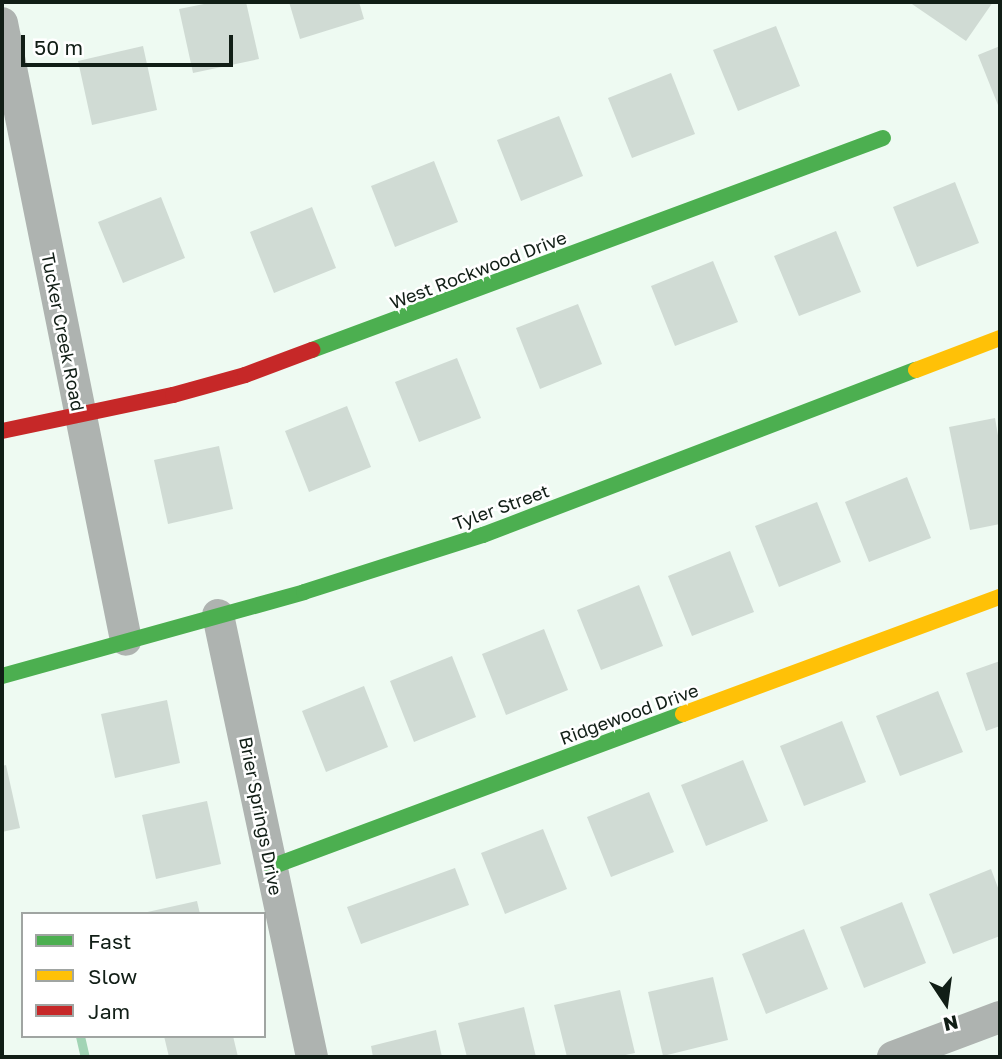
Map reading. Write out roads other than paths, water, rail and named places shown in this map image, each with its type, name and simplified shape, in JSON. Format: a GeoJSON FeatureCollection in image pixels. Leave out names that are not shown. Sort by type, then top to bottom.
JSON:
{"type":"FeatureCollection","features":[{"type":"Feature","properties":{"kind":"street","name":"Tucker Creek Road"},"geometry":{"type":"LineString","coordinates":[[2,23],[126,640]]}},
{"type":"Feature","properties":{"kind":"street","name":"West Rockwood Drive"},"geometry":{"type":"LineString","coordinates":[[2,431],[245,376],[313,353],[884,138]]}},
{"type":"Feature","properties":{"kind":"street","name":"Tyler Street"},"geometry":{"type":"LineString","coordinates":[[2,676],[393,566],[484,535],[1000,338]]}},
{"type":"Feature","properties":{"kind":"street","name":"Ridgewood Drive"},"geometry":{"type":"LineString","coordinates":[[271,867],[1000,597]]}},
{"type":"Feature","properties":{"kind":"street","name":"Brier Springs Drive"},"geometry":{"type":"LineString","coordinates":[[218,615],[312,1057]]}},
{"type":"Feature","properties":{"kind":"street"},"geometry":{"type":"LineString","coordinates":[[893,1057],[1000,1017]]}},
{"type":"Feature","properties":{"kind":"waterway"},"geometry":{"type":"LineString","coordinates":[[80,1038],[85,1057]]}}]}
